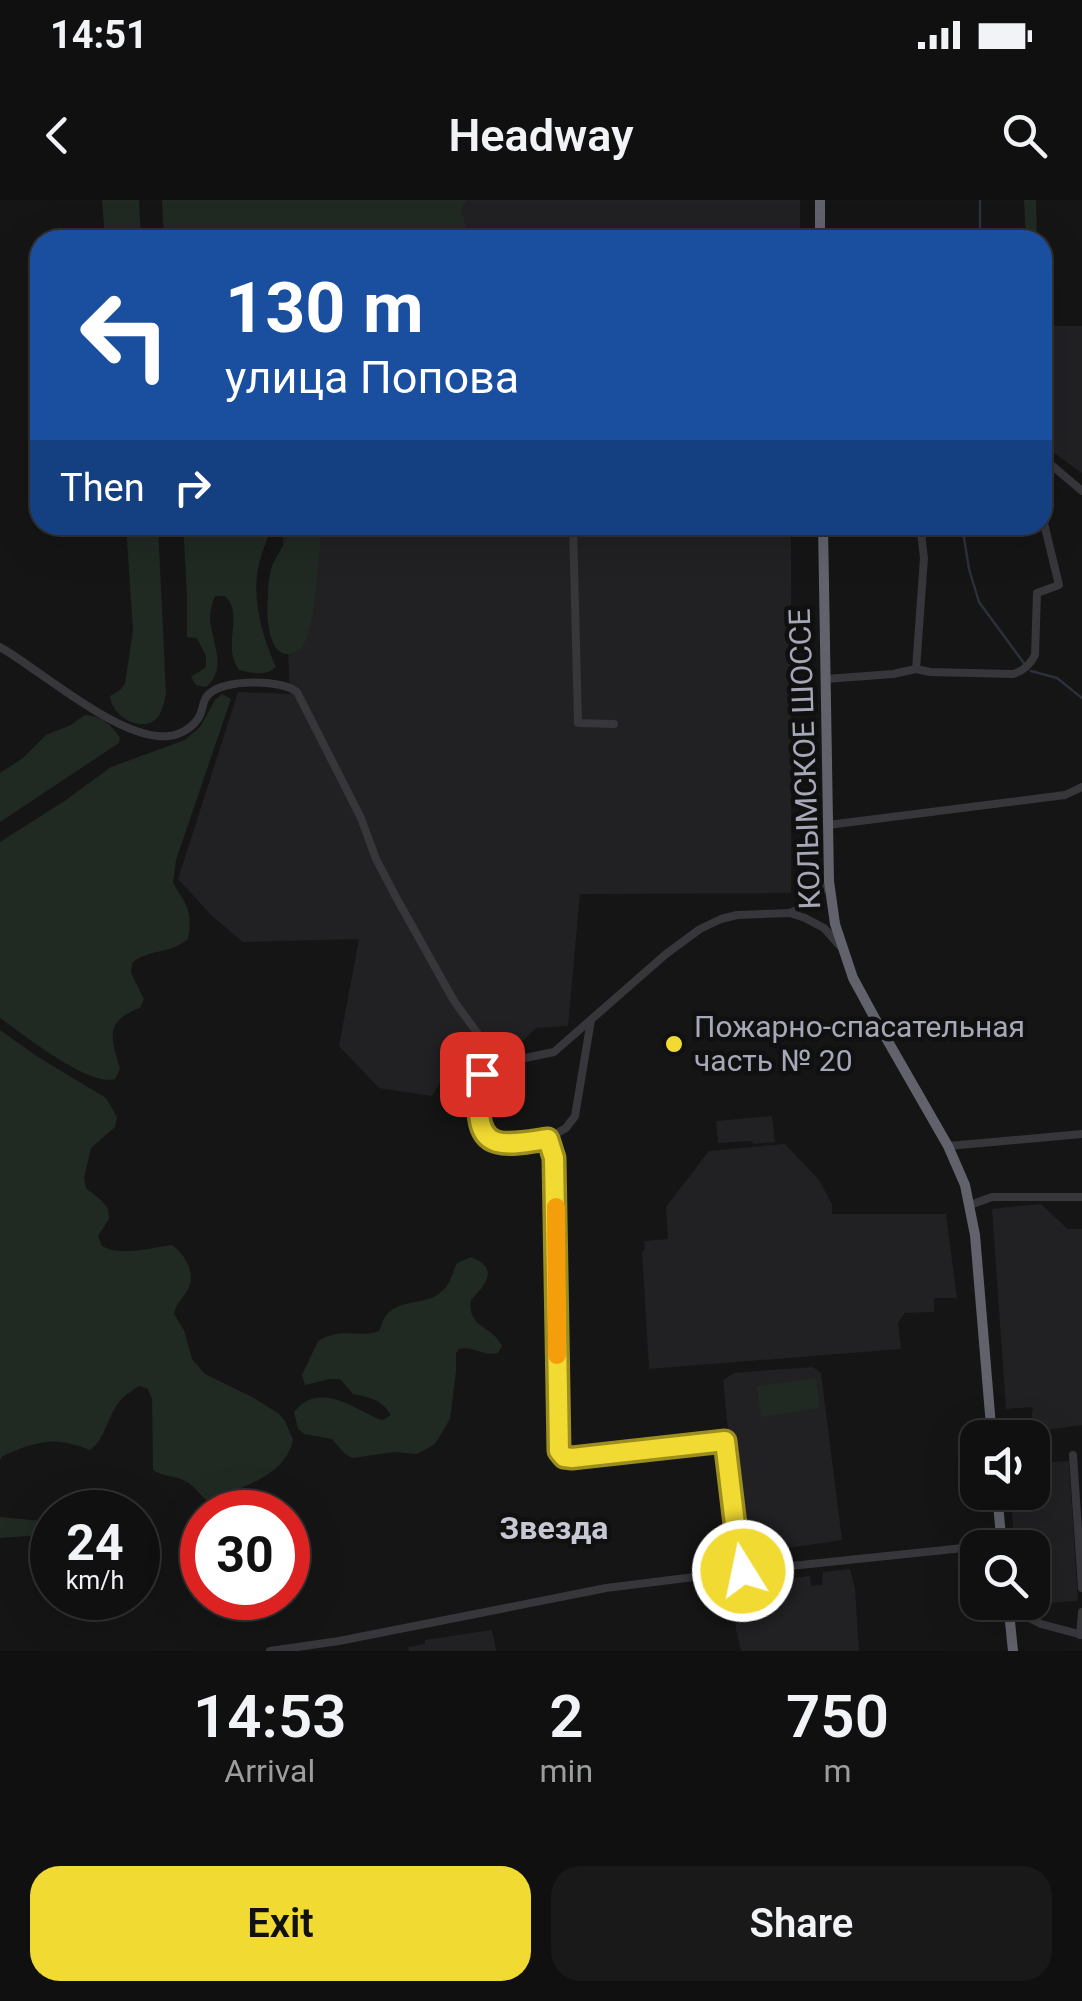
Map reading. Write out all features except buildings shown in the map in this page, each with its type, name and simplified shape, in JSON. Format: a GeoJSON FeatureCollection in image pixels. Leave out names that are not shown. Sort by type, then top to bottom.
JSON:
{"type":"FeatureCollection","features":[{"type":"Feature","properties":{"kind":"highway"},"geometry":{"type":"LineString","coordinates":[[820,200],[820,230]]}},
{"type":"Feature","properties":{"kind":"highway","name":"КОЛЫМСКОЕ ШОССЕ"},"geometry":{"type":"LineString","coordinates":[[823,535],[832,913],[842,948],[868,1008],[962,1176],[970,1205],[990,1420]]}},
{"type":"Feature","properties":{"kind":"highway"},"geometry":{"type":"LineString","coordinates":[[1010,1620],[1013,1651]]}},
{"type":"Feature","properties":{"kind":"street"},"geometry":{"type":"LineString","coordinates":[[1052,465],[1082,490]]}},
{"type":"Feature","properties":{"kind":"street"},"geometry":{"type":"LineString","coordinates":[[572,535],[578,723],[614,724]]}},
{"type":"Feature","properties":{"kind":"street"},"geometry":{"type":"LineString","coordinates":[[916,669],[924,558],[921,535]]}},
{"type":"Feature","properties":{"kind":"street"},"geometry":{"type":"LineString","coordinates":[[826,679],[916,669],[1013,674],[1026,668],[1035,655],[1036,593],[1059,585],[1047,535]]}},
{"type":"Feature","properties":{"kind":"street"},"geometry":{"type":"LineString","coordinates":[[0,646],[128,730],[146,735],[181,734],[200,716],[204,701],[225,684],[280,683],[297,692],[361,818],[376,859],[454,1001],[482,1042],[502,1055],[524,1058],[554,1052],[666,954],[711,923],[738,915],[790,913],[816,902],[825,904],[832,913],[823,919],[804,918]]}},
{"type":"Feature","properties":{"kind":"street"},"geometry":{"type":"LineString","coordinates":[[828,825],[1065,795],[1082,786]]}},
{"type":"Feature","properties":{"kind":"street"},"geometry":{"type":"LineString","coordinates":[[806,906],[829,880]]}},
{"type":"Feature","properties":{"kind":"street"},"geometry":{"type":"LineString","coordinates":[[790,913],[824,928],[842,948]]}},
{"type":"Feature","properties":{"kind":"street"},"geometry":{"type":"LineString","coordinates":[[482,1074],[479,1113],[488,1137],[496,1142],[548,1139],[566,1128],[575,1116],[592,1016]]}},
{"type":"Feature","properties":{"kind":"street"},"geometry":{"type":"LineString","coordinates":[[948,1146],[1082,1134]]}},
{"type":"Feature","properties":{"kind":"street"},"geometry":{"type":"LineString","coordinates":[[548,1139],[554,1158],[556,1199],[559,1451],[572,1458],[725,1441],[743,1571]]}},
{"type":"Feature","properties":{"kind":"street"},"geometry":{"type":"LineString","coordinates":[[970,1205],[992,1197],[1082,1198]]}},
{"type":"Feature","properties":{"kind":"street"},"geometry":{"type":"LineString","coordinates":[[1073,1456],[1082,1588]]}},
{"type":"Feature","properties":{"kind":"street"},"geometry":{"type":"LineString","coordinates":[[270,1651],[606,1588],[960,1550]]}},
{"type":"Feature","properties":{"kind":"street"},"geometry":{"type":"LineString","coordinates":[[1034,1620],[1081,1635],[1082,1612]]}},
{"type":"Feature","properties":{"kind":"shaded area"},"geometry":{"type":"Polygon","coordinates":[[[102,200],[139,200],[140,230],[104,230],[102,200]]]}},
{"type":"Feature","properties":{"kind":"shaded area"},"geometry":{"type":"Polygon","coordinates":[[[162,200],[467,200],[461,208],[465,230],[164,230],[162,200]]]}},
{"type":"Feature","properties":{"kind":"shaded area"},"geometry":{"type":"Polygon","coordinates":[[[401,200],[800,200],[800,230],[388,230],[401,200]]]}},
{"type":"Feature","properties":{"kind":"shaded area"},"geometry":{"type":"Polygon","coordinates":[[[1024,200],[1036,200],[1037,230],[1026,230],[1024,200]]]}},
{"type":"Feature","properties":{"kind":"shaded area"},"geometry":{"type":"Polygon","coordinates":[[[1052,326],[1082,326],[1082,473],[1052,451],[1052,326]]]}},
{"type":"Feature","properties":{"kind":"shaded area"},"geometry":{"type":"Polygon","coordinates":[[[127,535],[158,535],[166,694],[158,717],[144,724],[122,716],[110,696],[125,684],[133,631],[127,535]]]}},
{"type":"Feature","properties":{"kind":"shaded area"},"geometry":{"type":"Polygon","coordinates":[[[184,535],[269,535],[256,590],[262,629],[276,667],[259,673],[239,670],[232,650],[231,604],[225,596],[215,596],[210,619],[216,672],[206,687],[196,685],[191,677],[206,667],[206,656],[197,638],[187,637],[184,535]]]}},
{"type":"Feature","properties":{"kind":"shaded area"},"geometry":{"type":"Polygon","coordinates":[[[282,535],[791,535],[791,893],[580,894],[568,1026],[536,1028],[524,1040],[465,1039],[432,1096],[379,1088],[339,1046],[359,939],[243,942],[178,879],[238,692],[290,694],[282,535]]]}},
{"type":"Feature","properties":{"kind":"shaded area"},"geometry":{"type":"Polygon","coordinates":[[[321,535],[310,628],[303,645],[290,654],[282,653],[272,641],[267,604],[272,566],[288,536],[321,535]]]}},
{"type":"Feature","properties":{"kind":"shaded area"},"geometry":{"type":"Polygon","coordinates":[[[222,694],[231,699],[176,860],[173,883],[188,909],[188,939],[132,963],[131,973],[144,999],[140,1008],[115,1025],[114,1048],[120,1069],[115,1079],[89,1075],[0,1018],[0,842],[111,767],[185,740],[200,727],[222,694]]]}},
{"type":"Feature","properties":{"kind":"shaded area"},"geometry":{"type":"Polygon","coordinates":[[[85,715],[109,725],[120,738],[119,743],[0,822],[0,773],[23,758],[46,735],[85,715]]]}},
{"type":"Feature","properties":{"kind":"shaded area"},"geometry":{"type":"Polygon","coordinates":[[[0,1030],[106,1098],[117,1117],[115,1127],[91,1148],[84,1178],[86,1188],[108,1209],[109,1219],[98,1236],[102,1246],[127,1251],[172,1245],[182,1254],[191,1278],[174,1314],[184,1330],[192,1359],[205,1374],[278,1413],[293,1440],[284,1459],[261,1479],[236,1490],[196,1490],[185,1481],[153,1470],[152,1399],[148,1389],[139,1386],[117,1404],[102,1436],[90,1450],[46,1442],[0,1460],[0,1030]]]}},
{"type":"Feature","properties":{"kind":"shaded area"},"geometry":{"type":"Polygon","coordinates":[[[772,1116],[775,1142],[718,1143],[716,1121],[772,1116]]]}},
{"type":"Feature","properties":{"kind":"shaded area"},"geometry":{"type":"Polygon","coordinates":[[[785,1144],[819,1180],[832,1204],[832,1214],[946,1214],[957,1298],[934,1298],[934,1312],[905,1313],[898,1323],[901,1349],[649,1369],[644,1241],[668,1239],[666,1207],[709,1151],[785,1144]]]}},
{"type":"Feature","properties":{"kind":"shaded area"},"geometry":{"type":"Polygon","coordinates":[[[1041,1204],[1068,1229],[1082,1229],[1082,1425],[1050,1430],[1050,1420],[1031,1420],[1033,1407],[1006,1409],[992,1209],[1041,1204]]]}},
{"type":"Feature","properties":{"kind":"shaded area"},"geometry":{"type":"Polygon","coordinates":[[[471,1257],[488,1272],[485,1283],[471,1300],[473,1316],[502,1346],[493,1354],[464,1348],[456,1353],[450,1419],[435,1444],[417,1454],[394,1452],[353,1458],[332,1439],[304,1434],[298,1429],[294,1412],[313,1399],[335,1399],[378,1419],[391,1415],[379,1402],[353,1394],[340,1379],[305,1385],[302,1375],[318,1341],[335,1334],[379,1331],[391,1311],[436,1296],[447,1285],[457,1263],[471,1257]]]}},
{"type":"Feature","properties":{"kind":"shaded area"},"geometry":{"type":"Polygon","coordinates":[[[813,1367],[821,1373],[842,1540],[748,1554],[733,1481],[723,1380],[734,1373],[813,1367]]]}},
{"type":"Feature","properties":{"kind":"shaded area"},"geometry":{"type":"Polygon","coordinates":[[[816,1378],[820,1408],[761,1417],[757,1386],[816,1378]]]}},
{"type":"Feature","properties":{"kind":"shaded area"},"geometry":{"type":"Polygon","coordinates":[[[1069,1461],[1078,1601],[1050,1603],[1050,1530],[1013,1530],[1012,1510],[1050,1510],[1050,1462],[1069,1461]]]}},
{"type":"Feature","properties":{"kind":"shaded area"},"geometry":{"type":"Polygon","coordinates":[[[0,1517],[30,1520],[30,1536],[0,1538],[0,1517]]]}},
{"type":"Feature","properties":{"kind":"shaded area"},"geometry":{"type":"Polygon","coordinates":[[[850,1569],[859,1651],[741,1651],[731,1585],[810,1576],[811,1586],[822,1585],[823,1572],[850,1569]]]}},
{"type":"Feature","properties":{"kind":"shaded area"},"geometry":{"type":"Polygon","coordinates":[[[492,1630],[496,1651],[409,1651],[408,1647],[425,1644],[425,1640],[492,1630]]]}},
{"type":"Feature","properties":{"kind":"waterway"},"geometry":{"type":"LineString","coordinates":[[980,200],[980,230]]}},
{"type":"Feature","properties":{"kind":"waterway"},"geometry":{"type":"LineString","coordinates":[[964,535],[979,602],[1026,666]]}},
{"type":"Feature","properties":{"kind":"waterway"},"geometry":{"type":"LineString","coordinates":[[1031,671],[1057,678],[1082,698]]}},
{"type":"Feature","properties":{"kind":"slow traffic"},"geometry":{"type":"LineString","coordinates":[[556,1207],[557,1355]]}},
{"type":"Feature","properties":{"kind":"place","name":"Пожарно-спасательная часть № 20"},"geometry":{"type":"Point","coordinates":[674,1044]}},
{"type":"Feature","properties":{"kind":"district","name":"Звезда"},"geometry":{"type":"Point","coordinates":[554,1528]}},
{"type":"Feature","properties":{"kind":"route"},"geometry":{"type":"LineString","coordinates":[[482,1074],[479,1113],[488,1137],[496,1142],[548,1139],[554,1158],[559,1451],[572,1458],[725,1441],[743,1571]]}}]}
